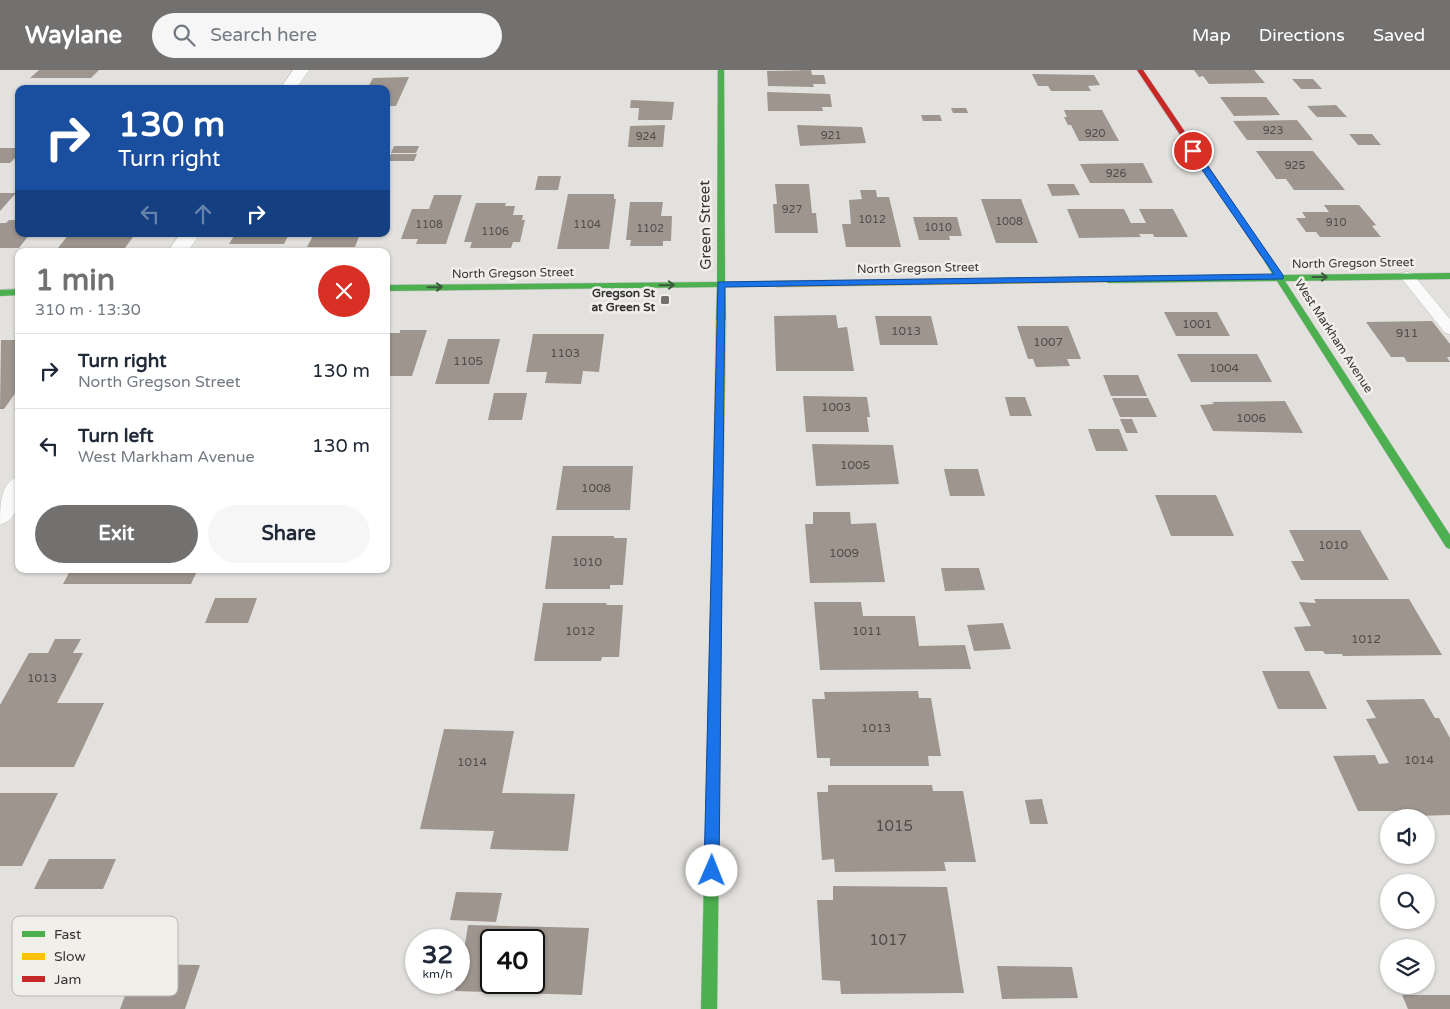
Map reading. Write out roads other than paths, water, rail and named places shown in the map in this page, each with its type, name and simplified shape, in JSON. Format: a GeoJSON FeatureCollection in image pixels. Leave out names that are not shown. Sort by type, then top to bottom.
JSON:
{"type":"FeatureCollection","features":[{"type":"Feature","properties":{"kind":"street"},"geometry":{"type":"LineString","coordinates":[[291,85],[301,70]]}},
{"type":"Feature","properties":{"kind":"street","name":"Green Street"},"geometry":{"type":"LineString","coordinates":[[709,1009],[721,284],[721,70]]}},
{"type":"Feature","properties":{"kind":"street","name":"West Markham Avenue"},"geometry":{"type":"LineString","coordinates":[[1140,70],[1280,277],[1450,544]]}},
{"type":"Feature","properties":{"kind":"street"},"geometry":{"type":"LineString","coordinates":[[180,248],[188,237]]}},
{"type":"Feature","properties":{"kind":"street","name":"North Gregson Street"},"geometry":{"type":"LineString","coordinates":[[390,288],[1450,276]]}},
{"type":"Feature","properties":{"kind":"street"},"geometry":{"type":"LineString","coordinates":[[0,293],[15,292]]}},
{"type":"Feature","properties":{"kind":"street"},"geometry":{"type":"LineString","coordinates":[[0,514],[15,492]]}},
{"type":"Feature","properties":{"kind":"lane"},"geometry":{"type":"LineString","coordinates":[[1407,276],[1450,329]]}},
{"type":"Feature","properties":{"kind":"place","name":"Gregson St at Green St"},"geometry":{"type":"Point","coordinates":[665,300]}}]}
